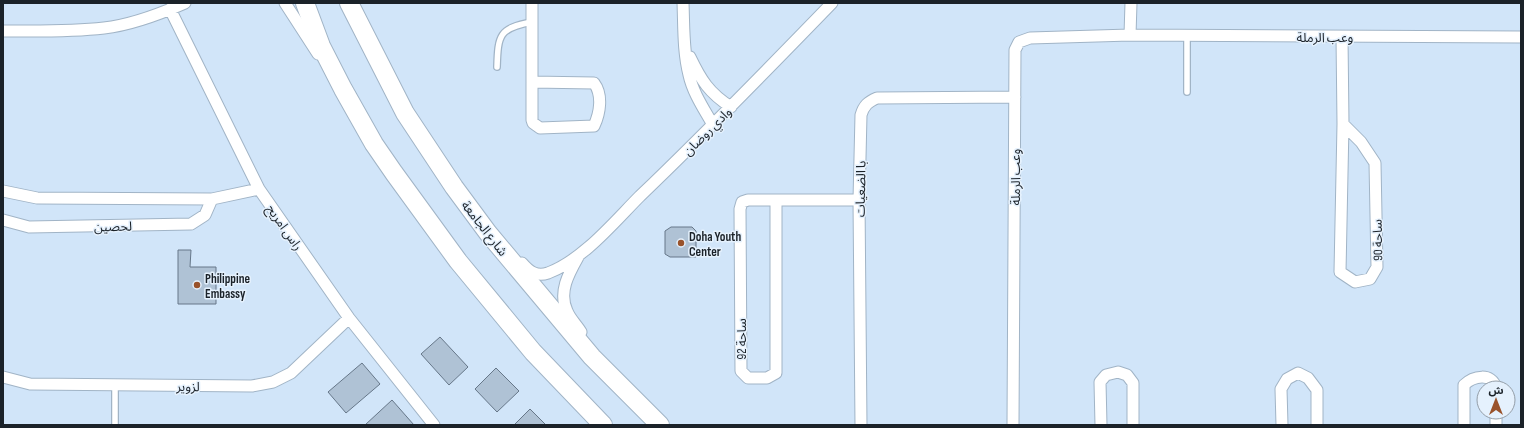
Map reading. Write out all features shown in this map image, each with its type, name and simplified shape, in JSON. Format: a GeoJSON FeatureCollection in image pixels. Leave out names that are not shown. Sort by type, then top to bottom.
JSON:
{"type":"FeatureCollection","features":[{"type":"Feature","properties":{"kind":"main road"},"geometry":{"type":"LineString","coordinates":[[305,3],[321,46],[335,74],[374,144],[394,173],[458,261],[533,352],[603,425]]}},
{"type":"Feature","properties":{"kind":"main road","name":"شارع الجامعة"},"geometry":{"type":"LineString","coordinates":[[349,3],[405,113],[454,188],[488,233],[592,357],[660,425]]}},
{"type":"Feature","properties":{"kind":"street"},"geometry":{"type":"LineString","coordinates":[[3,31],[105,28],[128,23],[170,10],[185,3]]}},
{"type":"Feature","properties":{"kind":"street"},"geometry":{"type":"LineString","coordinates":[[285,3],[304,34],[329,69],[335,74]]}},
{"type":"Feature","properties":{"kind":"street"},"geometry":{"type":"LineString","coordinates":[[532,3],[532,22],[532,82],[532,120],[535,126],[540,128],[594,126],[600,104],[598,90],[594,83],[532,82]]}},
{"type":"Feature","properties":{"kind":"street"},"geometry":{"type":"LineString","coordinates":[[683,3],[684,46],[689,75],[695,92],[713,125]]}},
{"type":"Feature","properties":{"kind":"street","name":"وادي روضان"},"geometry":{"type":"LineString","coordinates":[[488,233],[507,248],[530,272],[540,274],[553,270],[578,257],[731,108],[832,3]]}},
{"type":"Feature","properties":{"kind":"street"},"geometry":{"type":"LineString","coordinates":[[1130,36],[1131,3]]}},
{"type":"Feature","properties":{"kind":"street","name":"راس امريح"},"geometry":{"type":"LineString","coordinates":[[170,10],[259,189],[349,318],[434,425]]}},
{"type":"Feature","properties":{"kind":"street","name":"وعب الرملة"},"geometry":{"type":"LineString","coordinates":[[1013,425],[1015,50],[1019,42],[1030,38],[1130,36],[1521,37]]}},
{"type":"Feature","properties":{"kind":"street","name":"ساحة 90"},"geometry":{"type":"LineString","coordinates":[[1342,37],[1343,124],[1340,272],[1355,282],[1370,279],[1377,267],[1376,163],[1361,142],[1343,124]]}},
{"type":"Feature","properties":{"kind":"street"},"geometry":{"type":"LineString","coordinates":[[684,46],[700,77],[717,98],[731,108]]}},
{"type":"Feature","properties":{"kind":"street","name":"با الضعيات"},"geometry":{"type":"LineString","coordinates":[[861,425],[859,200],[861,115],[864,107],[869,101],[877,98],[1015,97]]}},
{"type":"Feature","properties":{"kind":"street","name":"لحصين"},"geometry":{"type":"LineString","coordinates":[[3,191],[37,198],[212,199],[259,189]]}},
{"type":"Feature","properties":{"kind":"street","name":"لحصين"},"geometry":{"type":"LineString","coordinates":[[3,220],[29,227],[191,224],[205,215],[212,199]]}},
{"type":"Feature","properties":{"kind":"street","name":"ساحة 92"},"geometry":{"type":"LineString","coordinates":[[776,201],[776,372],[767,378],[748,378],[741,371],[740,209],[742,202],[748,200],[859,200]]}},
{"type":"Feature","properties":{"kind":"street","name":"وادي روضان"},"geometry":{"type":"LineString","coordinates":[[578,257],[565,285],[564,302],[567,311],[579,330],[592,357]]}},
{"type":"Feature","properties":{"kind":"street","name":"لزوير"},"geometry":{"type":"LineString","coordinates":[[3,377],[30,384],[252,386],[273,382],[291,372],[349,318]]}},
{"type":"Feature","properties":{"kind":"street"},"geometry":{"type":"LineString","coordinates":[[1101,425],[1100,382],[1106,375],[1118,372],[1127,375],[1133,383],[1133,425]]}},
{"type":"Feature","properties":{"kind":"street"},"geometry":{"type":"LineString","coordinates":[[1282,425],[1281,389],[1287,379],[1298,373],[1308,378],[1317,390],[1317,425]]}},
{"type":"Feature","properties":{"kind":"street"},"geometry":{"type":"LineString","coordinates":[[1464,425],[1464,385],[1470,379],[1481,376],[1490,380]]}},
{"type":"Feature","properties":{"kind":"lane"},"geometry":{"type":"LineString","coordinates":[[497,67],[498,44],[504,32],[515,25],[532,22]]}},
{"type":"Feature","properties":{"kind":"lane"},"geometry":{"type":"LineString","coordinates":[[1187,36],[1188,92]]}},
{"type":"Feature","properties":{"kind":"lane"},"geometry":{"type":"LineString","coordinates":[[114,425],[115,385]]}},
{"type":"Feature","properties":{"kind":"building","name":"Doha Youth Center"},"geometry":{"type":"Polygon","coordinates":[[[671,227],[692,227],[696,231],[696,257],[670,257],[665,254],[665,231],[671,227]]]}},
{"type":"Feature","properties":{"kind":"building","name":"Philippine Embassy"},"geometry":{"type":"Polygon","coordinates":[[[178,250],[191,250],[190,267],[216,267],[216,304],[178,304],[178,250]]]}},
{"type":"Feature","properties":{"kind":"building"},"geometry":{"type":"Polygon","coordinates":[[[440,337],[468,367],[449,385],[421,354],[440,337]]]}},
{"type":"Feature","properties":{"kind":"building"},"geometry":{"type":"Polygon","coordinates":[[[362,363],[380,384],[346,413],[328,392],[362,363]]]}},
{"type":"Feature","properties":{"kind":"building"},"geometry":{"type":"Polygon","coordinates":[[[496,368],[519,391],[497,412],[475,389],[496,368]]]}},
{"type":"Feature","properties":{"kind":"building"},"geometry":{"type":"Polygon","coordinates":[[[392,400],[414,425],[365,425],[392,400]]]}},
{"type":"Feature","properties":{"kind":"building"},"geometry":{"type":"Polygon","coordinates":[[[530,409],[546,425],[514,425],[530,409]]]}},
{"type":"Feature","properties":{"kind":"place","name":"Doha Youth Center"},"geometry":{"type":"Point","coordinates":[681,243]}},
{"type":"Feature","properties":{"kind":"place","name":"Philippine Embassy"},"geometry":{"type":"Point","coordinates":[197,285]}}]}
